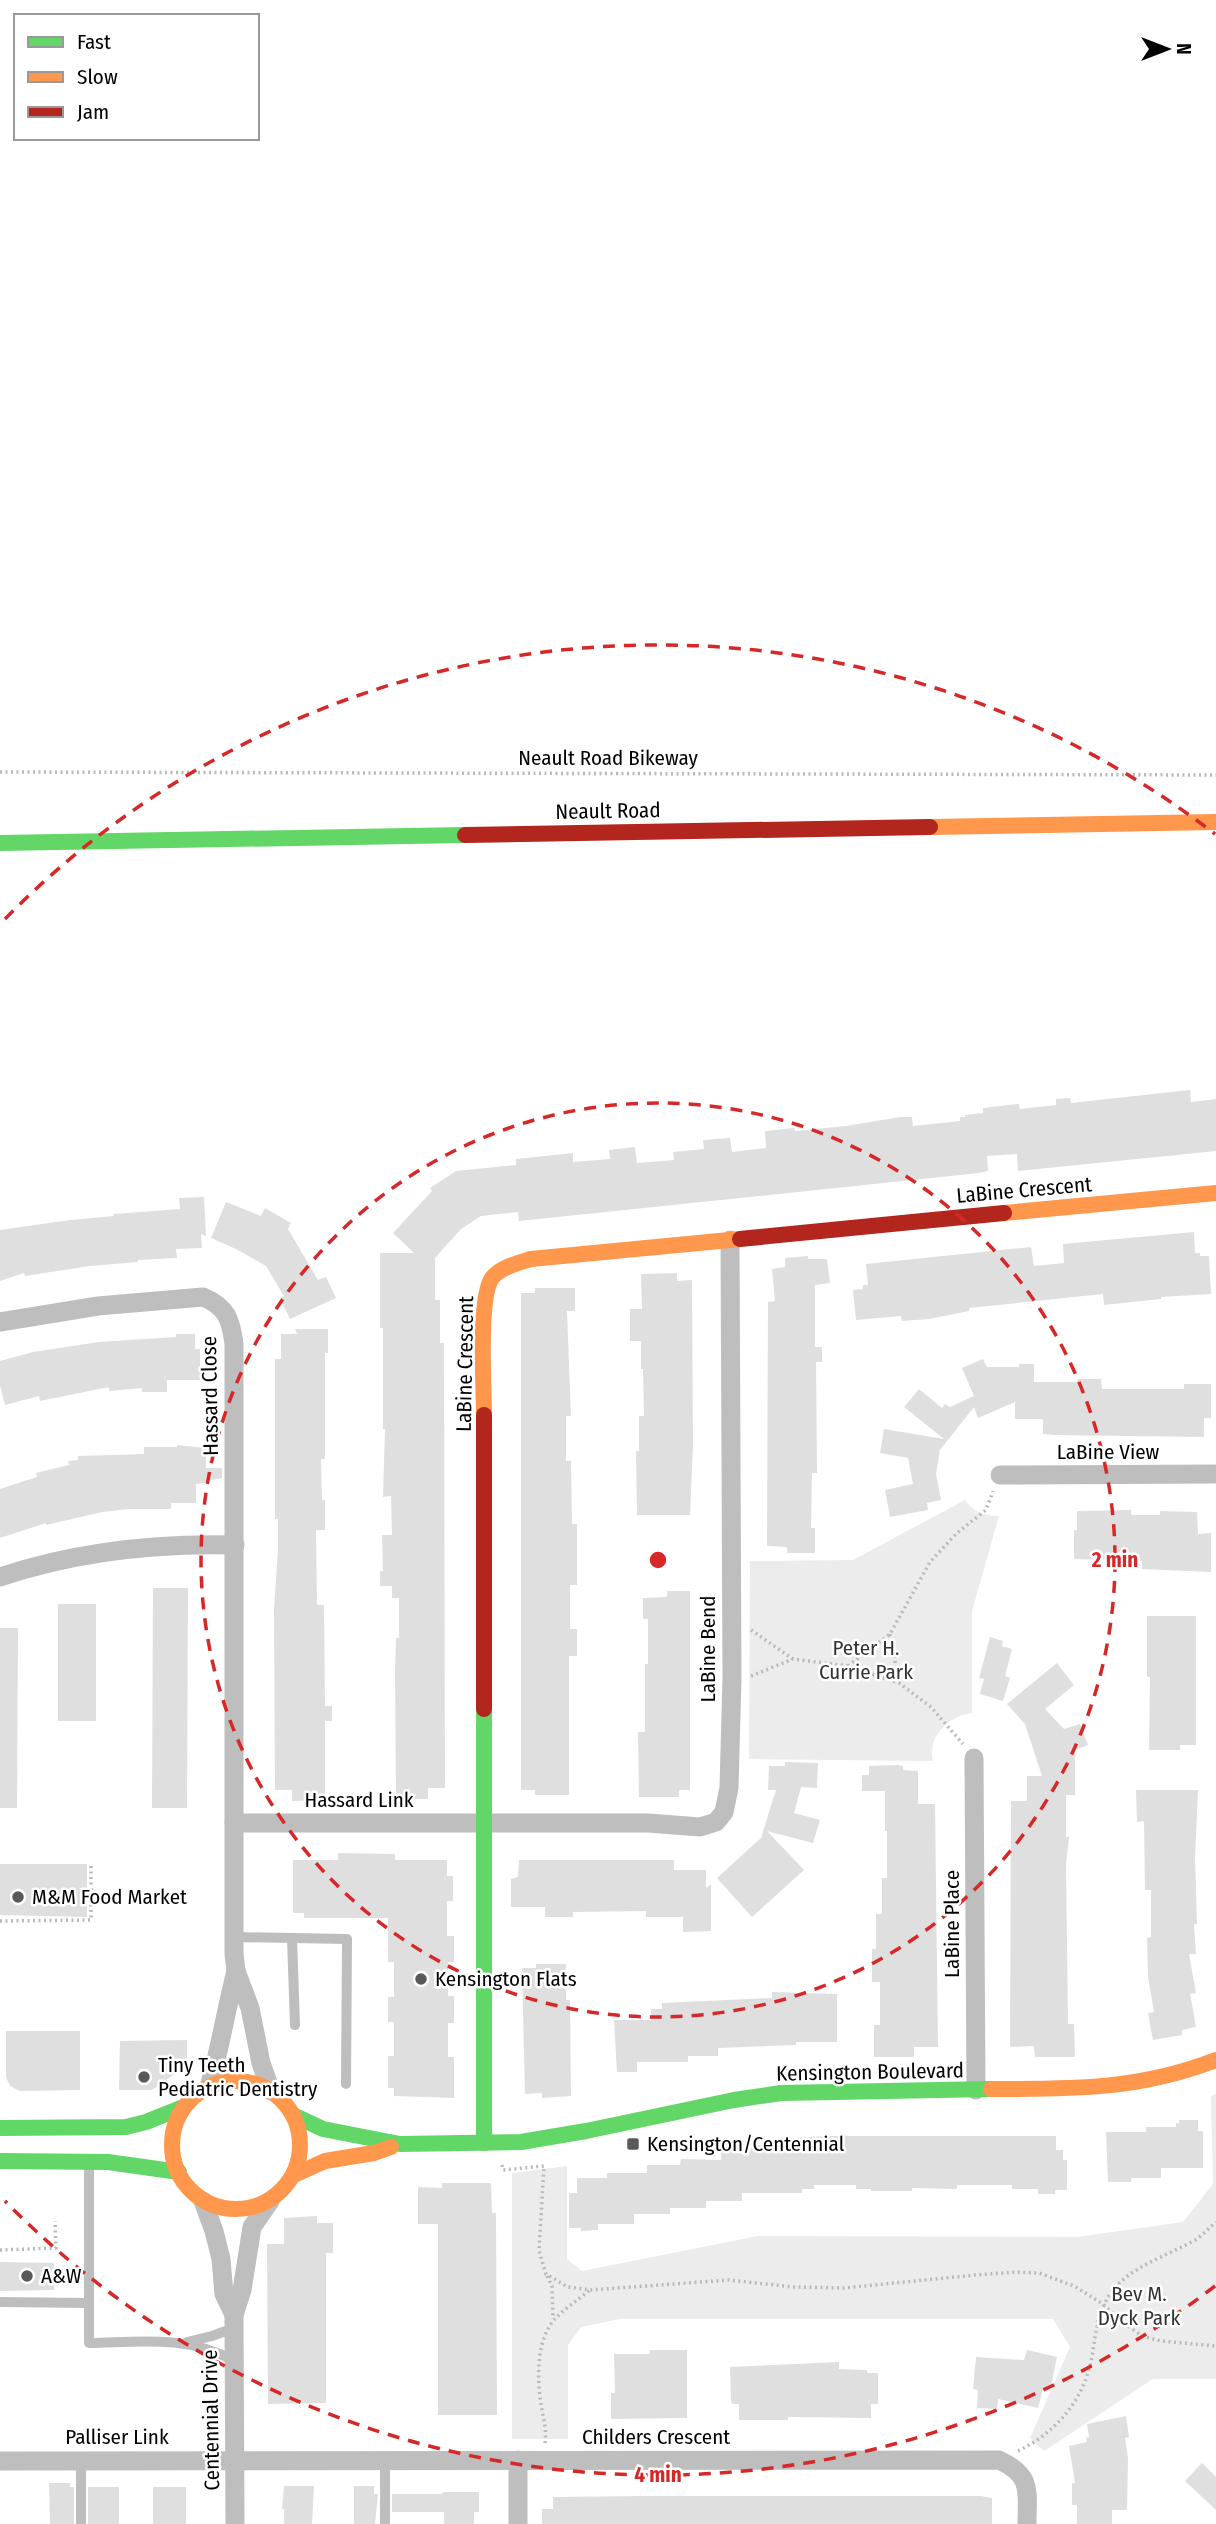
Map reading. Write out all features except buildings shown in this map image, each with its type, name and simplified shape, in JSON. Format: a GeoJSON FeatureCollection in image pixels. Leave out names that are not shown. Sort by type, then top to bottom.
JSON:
{"type":"FeatureCollection","features":[{"type":"Feature","properties":{"kind":"main road","name":"Neault Road"},"geometry":{"type":"LineString","coordinates":[[0,843],[1216,822]]}},
{"type":"Feature","properties":{"kind":"main road","name":"LaBine Crescent"},"geometry":{"type":"LineString","coordinates":[[484,2143],[484,1319],[485,1293],[490,1279],[503,1267],[531,1259],[1216,1193]]}},
{"type":"Feature","properties":{"kind":"main road","name":"Kensington Boulevard"},"geometry":{"type":"LineString","coordinates":[[293,2115],[323,2129],[400,2144],[484,2143],[543,2139],[781,2093],[1079,2089],[1132,2084],[1182,2073],[1216,2060]]}},
{"type":"Feature","properties":{"kind":"main road"},"geometry":{"type":"LineString","coordinates":[[0,2128],[126,2126],[146,2122],[181,2108],[209,2087],[224,2082],[257,2084],[284,2102],[293,2115],[300,2135],[300,2156],[294,2175],[284,2190],[270,2201],[248,2209],[225,2209],[203,2201],[189,2190],[178,2172],[173,2154],[173,2132],[181,2108]]}},
{"type":"Feature","properties":{"kind":"main road","name":"Kensington Boulevard"},"geometry":{"type":"LineString","coordinates":[[294,2175],[325,2161],[374,2153],[400,2144]]}},
{"type":"Feature","properties":{"kind":"main road"},"geometry":{"type":"LineString","coordinates":[[0,2161],[135,2164],[178,2172]]}},
{"type":"Feature","properties":{"kind":"street","name":"LaBine Bend"},"geometry":{"type":"LineString","coordinates":[[485,1824],[648,1823],[700,1827],[716,1822],[724,1812],[729,1788],[732,1678],[730,1240]]}},
{"type":"Feature","properties":{"kind":"street","name":"Hassard Close"},"geometry":{"type":"LineString","coordinates":[[0,1322],[45,1313],[203,1297],[225,1310],[232,1322],[234,1937],[236,1971],[250,2008],[261,2063],[271,2091]]}},
{"type":"Feature","properties":{"kind":"street","name":"LaBine View"},"geometry":{"type":"LineString","coordinates":[[1000,1475],[1216,1474]]}},
{"type":"Feature","properties":{"kind":"street"},"geometry":{"type":"LineString","coordinates":[[0,1577],[58,1560],[101,1552],[203,1544],[234,1545]]}},
{"type":"Feature","properties":{"kind":"street","name":"LaBine Place"},"geometry":{"type":"LineString","coordinates":[[974,1758],[976,2090]]}},
{"type":"Feature","properties":{"kind":"street","name":"Hassard Link"},"geometry":{"type":"LineString","coordinates":[[234,1823],[485,1824]]}},
{"type":"Feature","properties":{"kind":"street","name":"Hassard Close"},"geometry":{"type":"LineString","coordinates":[[209,2087],[236,1971]]}},
{"type":"Feature","properties":{"kind":"street","name":"Centennial Drive"},"geometry":{"type":"LineString","coordinates":[[203,2201],[215,2231],[224,2294],[234,2321]]}},
{"type":"Feature","properties":{"kind":"street","name":"Centennial Drive"},"geometry":{"type":"LineString","coordinates":[[235,2524],[234,2321],[252,2227],[270,2201]]}},
{"type":"Feature","properties":{"kind":"street","name":"Palliser Link"},"geometry":{"type":"LineString","coordinates":[[0,2460],[234,2460]]}},
{"type":"Feature","properties":{"kind":"street","name":"Childers Crescent"},"geometry":{"type":"LineString","coordinates":[[234,2460],[999,2460],[1014,2467],[1027,2483],[1027,2524]]}},
{"type":"Feature","properties":{"kind":"street"},"geometry":{"type":"LineString","coordinates":[[517,2524],[518,2460]]}},
{"type":"Feature","properties":{"kind":"lane"},"geometry":{"type":"LineString","coordinates":[[234,1937],[346,1939],[346,2084]]}},
{"type":"Feature","properties":{"kind":"lane"},"geometry":{"type":"LineString","coordinates":[[292,1938],[295,2025]]}},
{"type":"Feature","properties":{"kind":"lane"},"geometry":{"type":"LineString","coordinates":[[89,2162],[89,2343],[186,2342],[212,2336],[234,2321]]}},
{"type":"Feature","properties":{"kind":"lane"},"geometry":{"type":"LineString","coordinates":[[0,2302],[89,2303]]}},
{"type":"Feature","properties":{"kind":"lane"},"geometry":{"type":"LineString","coordinates":[[186,2342],[213,2349],[233,2360]]}},
{"type":"Feature","properties":{"kind":"lane"},"geometry":{"type":"LineString","coordinates":[[385,2459],[385,2524]]}},
{"type":"Feature","properties":{"kind":"lane"},"geometry":{"type":"LineString","coordinates":[[81,2460],[81,2524]]}},
{"type":"Feature","properties":{"kind":"path","name":"Neault Road Bikeway"},"geometry":{"type":"LineString","coordinates":[[0,772],[1216,775]]}},
{"type":"Feature","properties":{"kind":"path"},"geometry":{"type":"LineString","coordinates":[[848,1665],[890,1634],[930,1562],[957,1533],[986,1510]]}},
{"type":"Feature","properties":{"kind":"path"},"geometry":{"type":"LineString","coordinates":[[747,1628],[793,1659],[848,1665],[899,1683],[932,1707],[948,1725]]}},
{"type":"Feature","properties":{"kind":"path"},"geometry":{"type":"LineString","coordinates":[[890,1634],[899,1683]]}},
{"type":"Feature","properties":{"kind":"path"},"geometry":{"type":"LineString","coordinates":[[747,1678],[793,1659]]}},
{"type":"Feature","properties":{"kind":"path"},"geometry":{"type":"LineString","coordinates":[[0,1920],[91,1920],[91,1865]]}},
{"type":"Feature","properties":{"kind":"path"},"geometry":{"type":"LineString","coordinates":[[503,2170],[544,2166],[539,2251],[552,2286],[553,2320],[544,2340],[539,2364],[546,2440]]}},
{"type":"Feature","properties":{"kind":"path"},"geometry":{"type":"LineString","coordinates":[[0,2249],[56,2248],[55,2221]]}},
{"type":"Feature","properties":{"kind":"path"},"geometry":{"type":"LineString","coordinates":[[1034,2443],[1069,2411],[1079,2397],[1091,2361],[1095,2329],[1103,2304],[1115,2287],[1138,2270],[1197,2239],[1216,2222]]}},
{"type":"Feature","properties":{"kind":"path"},"geometry":{"type":"LineString","coordinates":[[546,2274],[568,2287],[590,2290],[729,2280],[793,2287],[844,2288],[1016,2272],[1039,2273],[1074,2286],[1103,2304],[1142,2336],[1161,2342],[1216,2346]]}},
{"type":"Feature","properties":{"kind":"path"},"geometry":{"type":"LineString","coordinates":[[553,2320],[590,2290]]}},
{"type":"Feature","properties":{"kind":"green space","name":"Peter H. Currie Park"},"geometry":{"type":"Polygon","coordinates":[[[965,1500],[979,1512],[999,1516],[972,1611],[972,1713],[955,1718],[942,1729],[933,1743],[933,1761],[749,1759],[750,1561],[853,1560],[965,1500]]]}},
{"type":"Feature","properties":{"kind":"green space","name":"Bev M. Dyck Park"},"geometry":{"type":"Polygon","coordinates":[[[1216,2094],[1216,2379],[1153,2379],[1044,2451],[1030,2438],[1070,2347],[1053,2319],[620,2319],[581,2327],[568,2345],[568,2439],[512,2439],[512,2173],[567,2166],[567,2259],[582,2271],[758,2236],[1077,2237],[1183,2222],[1213,2184],[1211,2096],[1216,2094]]]}},
{"type":"Feature","properties":{"kind":"traffic: fast"},"geometry":{"type":"LineString","coordinates":[[0,843],[465,835]]}},
{"type":"Feature","properties":{"kind":"traffic: fast"},"geometry":{"type":"LineString","coordinates":[[484,1709],[484,2143]]}},
{"type":"Feature","properties":{"kind":"traffic: fast"},"geometry":{"type":"LineString","coordinates":[[293,2115],[323,2129],[400,2144],[521,2142],[781,2093],[991,2089]]}},
{"type":"Feature","properties":{"kind":"traffic: fast"},"geometry":{"type":"LineString","coordinates":[[0,2128],[126,2127],[181,2108]]}},
{"type":"Feature","properties":{"kind":"traffic: fast"},"geometry":{"type":"LineString","coordinates":[[0,2161],[108,2162],[179,2172]]}},
{"type":"Feature","properties":{"kind":"traffic: slow"},"geometry":{"type":"LineString","coordinates":[[930,827],[1216,822]]}},
{"type":"Feature","properties":{"kind":"traffic: slow"},"geometry":{"type":"LineString","coordinates":[[1004,1213],[1216,1193]]}},
{"type":"Feature","properties":{"kind":"traffic: slow"},"geometry":{"type":"LineString","coordinates":[[484,1415],[485,1304],[492,1278],[500,1271],[531,1259],[740,1239]]}},
{"type":"Feature","properties":{"kind":"traffic: slow"},"geometry":{"type":"LineString","coordinates":[[991,2089],[1105,2086],[1160,2077],[1216,2060]]}},
{"type":"Feature","properties":{"kind":"traffic: slow"},"geometry":{"type":"LineString","coordinates":[[236,2081],[261,2086],[281,2100],[295,2120],[300,2145],[295,2170],[281,2190],[261,2204],[236,2209],[211,2204],[191,2190],[177,2170],[172,2145],[177,2120],[191,2100],[211,2086],[236,2081]]}},
{"type":"Feature","properties":{"kind":"traffic: slow"},"geometry":{"type":"LineString","coordinates":[[294,2175],[325,2161],[374,2153],[391,2147]]}},
{"type":"Feature","properties":{"kind":"traffic: jam"},"geometry":{"type":"LineString","coordinates":[[465,835],[930,827]]}},
{"type":"Feature","properties":{"kind":"traffic: jam"},"geometry":{"type":"LineString","coordinates":[[740,1239],[1004,1213]]}},
{"type":"Feature","properties":{"kind":"traffic: jam"},"geometry":{"type":"LineString","coordinates":[[484,1415],[484,1709]]}},
{"type":"Feature","properties":{"kind":"place","name":"M&M Food Market"},"geometry":{"type":"Point","coordinates":[18,1897]}},
{"type":"Feature","properties":{"kind":"place","name":"Kensington Flats"},"geometry":{"type":"Point","coordinates":[421,1979]}},
{"type":"Feature","properties":{"kind":"place","name":"Tiny Teeth Pediatric Dentistry"},"geometry":{"type":"Point","coordinates":[144,2077]}},
{"type":"Feature","properties":{"kind":"place","name":"Kensington/Centennial"},"geometry":{"type":"Point","coordinates":[633,2144]}},
{"type":"Feature","properties":{"kind":"place","name":"A&W"},"geometry":{"type":"Point","coordinates":[27,2276]}}]}
